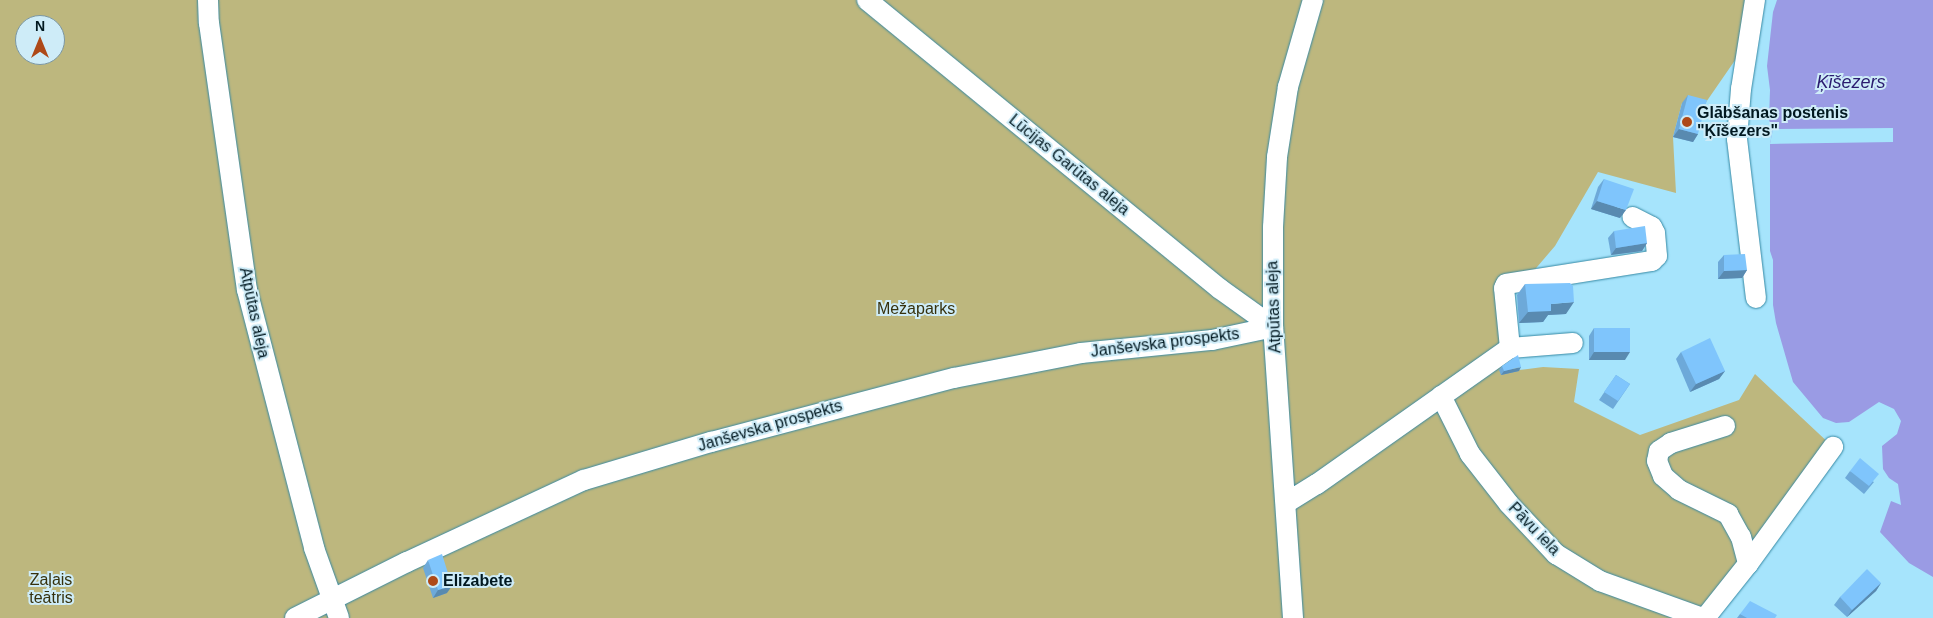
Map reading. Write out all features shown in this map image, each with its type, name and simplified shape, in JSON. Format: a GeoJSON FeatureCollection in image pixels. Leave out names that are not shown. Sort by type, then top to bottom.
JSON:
{"type":"FeatureCollection","features":[{"type":"Feature","properties":{"kind":"street","name":"Atpūtas aleja"},"geometry":{"type":"LineString","coordinates":[[208,0],[209,23],[249,298],[314,548],[339,618]]}},
{"type":"Feature","properties":{"kind":"street","name":"Lūcijas Garūtas aleja"},"geometry":{"type":"LineString","coordinates":[[867,0],[1220,289],[1273,328]]}},
{"type":"Feature","properties":{"kind":"street","name":"Atpūtas aleja"},"geometry":{"type":"LineString","coordinates":[[1293,618],[1273,328],[1273,227],[1277,157],[1288,88],[1313,0]]}},
{"type":"Feature","properties":{"kind":"street"},"geometry":{"type":"LineString","coordinates":[[1755,0],[1741,88],[1737,139],[1756,298]]}},
{"type":"Feature","properties":{"kind":"street"},"geometry":{"type":"LineString","coordinates":[[1510,348],[1504,288],[1506,284],[1652,261],[1658,256],[1655,232],[1652,227],[1632,217]]}},
{"type":"Feature","properties":{"kind":"street","name":"Janševska prospekts"},"geometry":{"type":"LineString","coordinates":[[295,618],[333,598],[584,480],[711,442],[954,378],[1081,353],[1212,340],[1273,328]]}},
{"type":"Feature","properties":{"kind":"street"},"geometry":{"type":"LineString","coordinates":[[1286,503],[1317,484],[1510,348],[1573,343]]}},
{"type":"Feature","properties":{"kind":"street","name":"Pāvu iela"},"geometry":{"type":"LineString","coordinates":[[1441,396],[1470,454],[1509,504],[1556,554],[1600,581],[1704,618]]}},
{"type":"Feature","properties":{"kind":"street"},"geometry":{"type":"LineString","coordinates":[[1725,426],[1671,443],[1659,450],[1657,461],[1663,476],[1679,490],[1728,514],[1742,537],[1748,564]]}},
{"type":"Feature","properties":{"kind":"street"},"geometry":{"type":"LineString","coordinates":[[1704,618],[1748,564],[1833,447]]}},
{"type":"Feature","properties":{"kind":"green space","name":"Mežaparks"},"geometry":{"type":"Polygon","coordinates":[[[0,0],[1751,0],[1749,40],[1702,108],[1682,103],[1673,137],[1676,193],[1598,172],[1555,246],[1513,295],[1519,370],[1543,367],[1579,369],[1574,402],[1640,435],[1739,400],[1755,374],[1833,447],[1713,618],[0,618],[0,0]]]}},
{"type":"Feature","properties":{"kind":"water","name":"Ķīšezers"},"geometry":{"type":"Polygon","coordinates":[[[1777,0],[1933,0],[1933,577],[1909,563],[1880,532],[1891,501],[1901,505],[1898,484],[1889,478],[1883,469],[1882,446],[1897,434],[1901,421],[1894,409],[1879,402],[1849,422],[1836,423],[1823,418],[1793,382],[1776,323],[1773,305],[1773,260],[1770,251],[1770,144],[1773,129],[1769,120],[1770,90],[1767,66],[1773,12],[1777,0]]]}},
{"type":"Feature","properties":{"kind":"pier"},"geometry":{"type":"Polygon","coordinates":[[[1893,128],[1893,142],[1770,144],[1773,129],[1893,128]]]}},
{"type":"Feature","properties":{"kind":"building","name":"Glābšanas postenis \"Ķīšezers\""},"geometry":{"type":"Polygon","coordinates":[[[1688,95],[1707,100],[1698,134],[1679,129],[1688,95]]]}},
{"type":"Feature","properties":{"kind":"building"},"geometry":{"type":"Polygon","coordinates":[[[1604,179],[1634,189],[1626,210],[1597,201],[1604,179]]]}},
{"type":"Feature","properties":{"kind":"building"},"geometry":{"type":"Polygon","coordinates":[[[1645,226],[1647,243],[1616,248],[1614,231],[1645,226]]]}},
{"type":"Feature","properties":{"kind":"building"},"geometry":{"type":"Polygon","coordinates":[[[1745,254],[1747,270],[1724,271],[1724,255],[1745,254]]]}},
{"type":"Feature","properties":{"kind":"building"},"geometry":{"type":"Polygon","coordinates":[[[1570,283],[1573,286],[1574,302],[1551,304],[1551,311],[1528,312],[1525,284],[1570,283]]]}},
{"type":"Feature","properties":{"kind":"building"},"geometry":{"type":"Polygon","coordinates":[[[1594,328],[1630,328],[1630,352],[1594,352],[1594,328]]]}},
{"type":"Feature","properties":{"kind":"building"},"geometry":{"type":"Polygon","coordinates":[[[1710,338],[1725,371],[1696,384],[1681,352],[1710,338]]]}},
{"type":"Feature","properties":{"kind":"building"},"geometry":{"type":"Polygon","coordinates":[[[1518,355],[1521,367],[1504,371],[1502,366],[1518,355]]]}},
{"type":"Feature","properties":{"kind":"building"},"geometry":{"type":"Polygon","coordinates":[[[1616,375],[1630,384],[1618,401],[1604,392],[1616,375]]]}},
{"type":"Feature","properties":{"kind":"building"},"geometry":{"type":"Polygon","coordinates":[[[1860,458],[1879,474],[1869,486],[1850,471],[1860,458]]]}},
{"type":"Feature","properties":{"kind":"building"},"geometry":{"type":"Polygon","coordinates":[[[442,554],[452,586],[438,590],[428,560],[442,554]]]}},
{"type":"Feature","properties":{"kind":"building"},"geometry":{"type":"Polygon","coordinates":[[[1867,569],[1881,583],[1852,610],[1840,597],[1867,569]]]}},
{"type":"Feature","properties":{"kind":"building"},"geometry":{"type":"Polygon","coordinates":[[[1750,601],[1777,615],[1775,618],[1747,618],[1740,614],[1750,601]]]}},
{"type":"Feature","properties":{"kind":"place","name":"Glābšanas postenis \"Ķīšezers\""},"geometry":{"type":"Point","coordinates":[1687,122]}},
{"type":"Feature","properties":{"kind":"place","name":"Elizabete"},"geometry":{"type":"Point","coordinates":[433,581]}},
{"type":"Feature","properties":{"kind":"park label","name":"Zaļais teātris"},"geometry":{"type":"Point","coordinates":[51,589]}}]}
